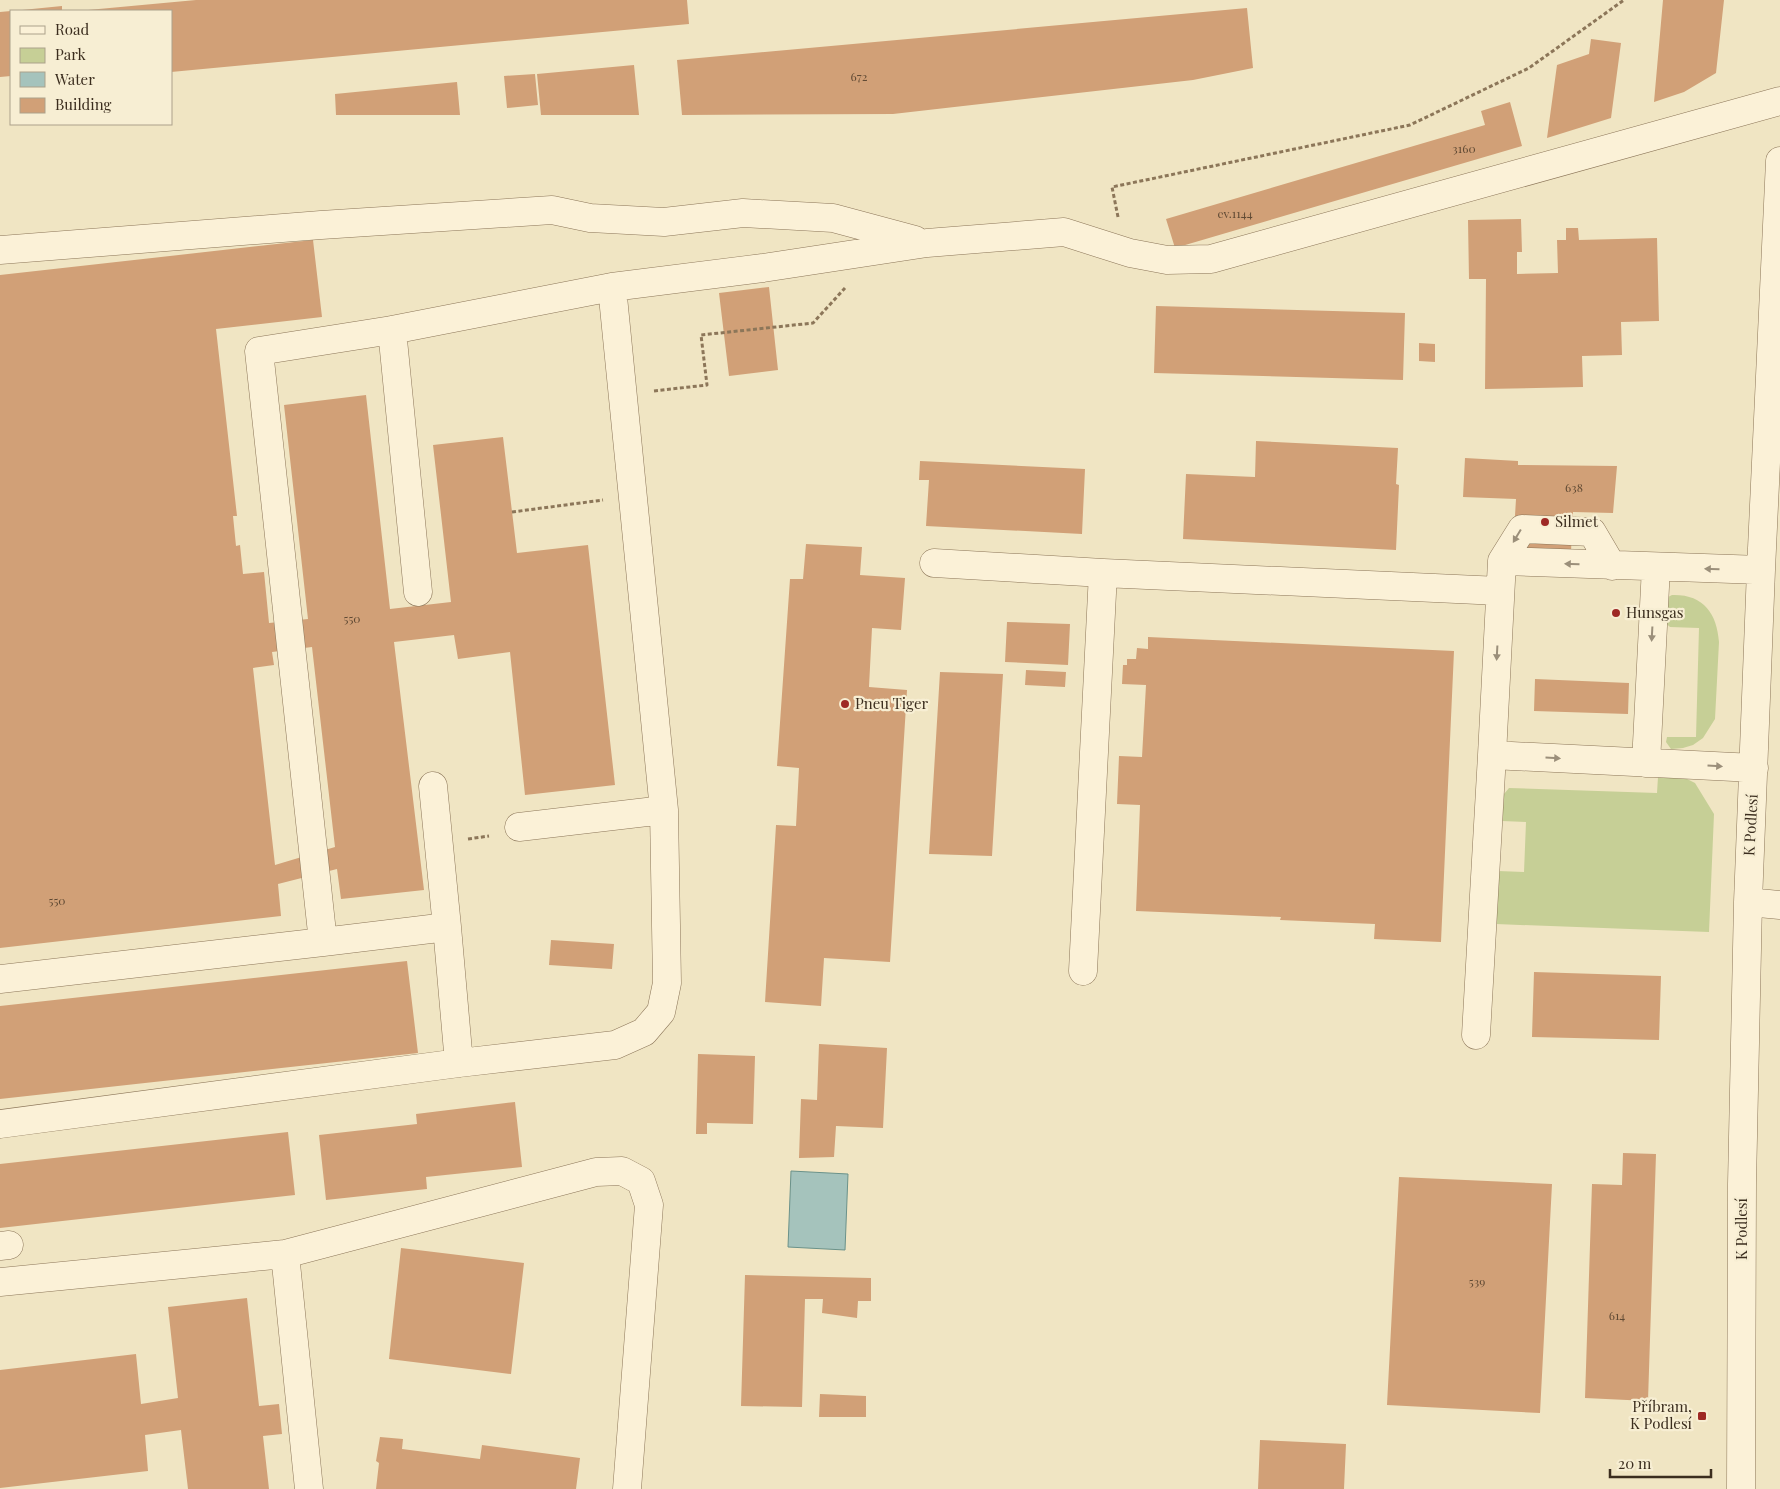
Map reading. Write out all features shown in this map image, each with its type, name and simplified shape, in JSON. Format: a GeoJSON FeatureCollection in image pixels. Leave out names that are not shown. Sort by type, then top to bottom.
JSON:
{"type":"FeatureCollection","features":[{"type":"Feature","properties":{"kind":"street"},"geometry":{"type":"LineString","coordinates":[[323,942],[259,351],[392,330],[612,287],[763,268],[926,243],[1064,232],[1130,253],[1167,260],[1211,259],[1780,101]]}},
{"type":"Feature","properties":{"kind":"street","name":"K Podlesí"},"geometry":{"type":"LineString","coordinates":[[1741,1489],[1742,1194],[1748,902],[1780,161]]}},
{"type":"Feature","properties":{"kind":"street"},"geometry":{"type":"LineString","coordinates":[[0,250],[552,210],[590,218],[664,222],[743,213],[834,218],[926,243]]}},
{"type":"Feature","properties":{"kind":"street"},"geometry":{"type":"LineString","coordinates":[[0,1124],[459,1063],[615,1045],[644,1032],[661,1012],[667,983],[664,810],[612,287]]}},
{"type":"Feature","properties":{"kind":"street"},"geometry":{"type":"LineString","coordinates":[[392,330],[418,592]]}},
{"type":"Feature","properties":{"kind":"street"},"geometry":{"type":"LineString","coordinates":[[1476,1035],[1502,561],[1761,570]]}},
{"type":"Feature","properties":{"kind":"street"},"geometry":{"type":"LineString","coordinates":[[934,564],[1500,591]]}},
{"type":"Feature","properties":{"kind":"street"},"geometry":{"type":"LineString","coordinates":[[1646,763],[1656,567]]}},
{"type":"Feature","properties":{"kind":"street"},"geometry":{"type":"LineString","coordinates":[[1084,971],[1103,573]]}},
{"type":"Feature","properties":{"kind":"street"},"geometry":{"type":"LineString","coordinates":[[1492,755],[1754,768]]}},
{"type":"Feature","properties":{"kind":"street"},"geometry":{"type":"LineString","coordinates":[[433,786],[459,1063]]}},
{"type":"Feature","properties":{"kind":"street"},"geometry":{"type":"LineString","coordinates":[[519,827],[664,810]]}},
{"type":"Feature","properties":{"kind":"street"},"geometry":{"type":"LineString","coordinates":[[1748,902],[1780,904]]}},
{"type":"Feature","properties":{"kind":"street"},"geometry":{"type":"LineString","coordinates":[[0,979],[447,926]]}},
{"type":"Feature","properties":{"kind":"street"},"geometry":{"type":"LineString","coordinates":[[0,1282],[285,1254],[596,1172],[622,1171],[641,1181],[649,1206],[627,1489]]}},
{"type":"Feature","properties":{"kind":"street"},"geometry":{"type":"LineString","coordinates":[[285,1254],[309,1489]]}},
{"type":"Feature","properties":{"kind":"path"},"geometry":{"type":"LineString","coordinates":[[1118,218],[1112,186],[1410,125],[1529,68],[1624,0]]}},
{"type":"Feature","properties":{"kind":"path"},"geometry":{"type":"LineString","coordinates":[[623,395],[707,385],[701,335],[813,323],[849,283]]}},
{"type":"Feature","properties":{"kind":"path"},"geometry":{"type":"LineString","coordinates":[[512,512],[603,500]]}},
{"type":"Feature","properties":{"kind":"path"},"geometry":{"type":"LineString","coordinates":[[459,840],[488,836]]}},
{"type":"Feature","properties":{"kind":"green space"},"geometry":{"type":"Polygon","coordinates":[[[1672,595],[1692,598],[1706,607],[1715,622],[1719,642],[1715,719],[1703,738],[1693,745],[1671,749],[1666,742],[1667,737],[1696,737],[1699,628],[1670,627],[1659,617],[1662,600],[1672,595]]]}},
{"type":"Feature","properties":{"kind":"green space"},"geometry":{"type":"Polygon","coordinates":[[[1676,776],[1695,783],[1714,814],[1709,932],[1496,924],[1498,871],[1524,872],[1526,822],[1502,821],[1504,794],[1509,788],[1657,793],[1658,777],[1676,776]]]}},
{"type":"Feature","properties":{"kind":"water"},"geometry":{"type":"Polygon","coordinates":[[[791,1171],[848,1174],[845,1250],[788,1247],[791,1171]]]}},
{"type":"Feature","properties":{"kind":"building"},"geometry":{"type":"Polygon","coordinates":[[[196,0],[687,0],[689,24],[172,72],[172,10],[88,10],[196,0]]]}},
{"type":"Feature","properties":{"kind":"building"},"geometry":{"type":"Polygon","coordinates":[[[1663,0],[1724,0],[1716,73],[1684,92],[1654,102],[1663,0]]]}},
{"type":"Feature","properties":{"kind":"building"},"geometry":{"type":"Polygon","coordinates":[[[62,6],[62,10],[22,10],[62,6]]]}},
{"type":"Feature","properties":{"kind":"building"},"geometry":{"type":"Polygon","coordinates":[[[1247,8],[1253,68],[1193,80],[893,114],[682,115],[677,60],[1247,8]]]}},
{"type":"Feature","properties":{"kind":"building"},"geometry":{"type":"Polygon","coordinates":[[[10,11],[10,76],[0,77],[0,12],[10,11]]]}},
{"type":"Feature","properties":{"kind":"building"},"geometry":{"type":"Polygon","coordinates":[[[1591,39],[1621,43],[1611,118],[1547,138],[1557,65],[1589,54],[1591,39]]]}},
{"type":"Feature","properties":{"kind":"building"},"geometry":{"type":"Polygon","coordinates":[[[634,65],[639,115],[541,115],[537,74],[634,65]]]}},
{"type":"Feature","properties":{"kind":"building"},"geometry":{"type":"Polygon","coordinates":[[[535,74],[538,105],[507,108],[504,76],[535,74]]]}},
{"type":"Feature","properties":{"kind":"building"},"geometry":{"type":"Polygon","coordinates":[[[457,82],[460,115],[336,115],[335,94],[457,82]]]}},
{"type":"Feature","properties":{"kind":"building"},"geometry":{"type":"Polygon","coordinates":[[[1510,102],[1522,146],[1175,248],[1166,219],[1485,125],[1481,111],[1510,102]]]}},
{"type":"Feature","properties":{"kind":"building"},"geometry":{"type":"Polygon","coordinates":[[[1521,219],[1522,252],[1517,252],[1517,274],[1558,273],[1557,240],[1566,240],[1566,228],[1578,228],[1579,240],[1657,238],[1659,321],[1621,322],[1622,355],[1582,356],[1583,387],[1485,389],[1486,279],[1469,279],[1468,220],[1521,219]]]}},
{"type":"Feature","properties":{"kind":"building"},"geometry":{"type":"Polygon","coordinates":[[[313,240],[322,317],[216,329],[237,516],[233,516],[236,546],[240,545],[243,574],[264,572],[269,623],[308,619],[284,405],[366,395],[390,609],[451,602],[433,445],[503,437],[517,553],[588,545],[615,785],[525,795],[510,652],[458,659],[454,635],[394,642],[424,890],[341,899],[337,869],[278,884],[281,916],[0,948],[0,275],[313,240]],[[312,647],[272,652],[274,665],[253,668],[275,865],[335,847],[312,647]]]}},
{"type":"Feature","properties":{"kind":"building"},"geometry":{"type":"Polygon","coordinates":[[[769,287],[778,370],[729,376],[719,293],[769,287]]]}},
{"type":"Feature","properties":{"kind":"building"},"geometry":{"type":"Polygon","coordinates":[[[1156,306],[1405,313],[1403,380],[1154,373],[1156,306]]]}},
{"type":"Feature","properties":{"kind":"building"},"geometry":{"type":"Polygon","coordinates":[[[1419,343],[1435,344],[1435,362],[1419,361],[1419,343]]]}},
{"type":"Feature","properties":{"kind":"building"},"geometry":{"type":"Polygon","coordinates":[[[1256,441],[1398,448],[1396,484],[1399,485],[1396,550],[1183,539],[1186,474],[1255,477],[1256,441]]]}},
{"type":"Feature","properties":{"kind":"building"},"geometry":{"type":"Polygon","coordinates":[[[1465,458],[1518,461],[1518,465],[1617,466],[1613,513],[1573,512],[1571,551],[1513,549],[1516,499],[1463,497],[1465,458]]]}},
{"type":"Feature","properties":{"kind":"building"},"geometry":{"type":"Polygon","coordinates":[[[920,461],[1085,469],[1082,534],[926,526],[929,480],[919,480],[920,461]]]}},
{"type":"Feature","properties":{"kind":"building"},"geometry":{"type":"Polygon","coordinates":[[[806,544],[862,547],[860,575],[905,578],[901,630],[872,628],[869,687],[907,690],[890,962],[824,958],[821,1006],[765,1002],[776,825],[796,826],[799,768],[777,766],[790,579],[803,579],[806,544]]]}},
{"type":"Feature","properties":{"kind":"building"},"geometry":{"type":"Polygon","coordinates":[[[1007,622],[1070,624],[1068,665],[1005,662],[1007,622]]]}},
{"type":"Feature","properties":{"kind":"building"},"geometry":{"type":"Polygon","coordinates":[[[1148,637],[1454,651],[1441,942],[1374,939],[1375,924],[1280,920],[1281,917],[1136,911],[1140,805],[1117,804],[1119,756],[1142,757],[1146,685],[1122,684],[1123,665],[1127,665],[1127,659],[1136,659],[1137,648],[1148,649],[1148,637]]]}},
{"type":"Feature","properties":{"kind":"building"},"geometry":{"type":"Polygon","coordinates":[[[1026,670],[1066,672],[1065,687],[1025,685],[1026,670]]]}},
{"type":"Feature","properties":{"kind":"building"},"geometry":{"type":"Polygon","coordinates":[[[940,672],[1003,674],[992,856],[929,854],[940,672]]]}},
{"type":"Feature","properties":{"kind":"building"},"geometry":{"type":"Polygon","coordinates":[[[1535,679],[1629,683],[1628,714],[1534,711],[1535,679]]]}},
{"type":"Feature","properties":{"kind":"building"},"geometry":{"type":"Polygon","coordinates":[[[551,940],[614,944],[612,969],[549,965],[551,940]]]}},
{"type":"Feature","properties":{"kind":"building"},"geometry":{"type":"Polygon","coordinates":[[[407,961],[418,1053],[0,1099],[0,1006],[407,961]]]}},
{"type":"Feature","properties":{"kind":"building"},"geometry":{"type":"Polygon","coordinates":[[[1534,972],[1661,976],[1659,1040],[1532,1037],[1534,972]]]}},
{"type":"Feature","properties":{"kind":"building"},"geometry":{"type":"Polygon","coordinates":[[[819,1044],[887,1048],[883,1128],[836,1126],[834,1157],[799,1158],[801,1099],[817,1100],[819,1044]]]}},
{"type":"Feature","properties":{"kind":"building"},"geometry":{"type":"Polygon","coordinates":[[[698,1054],[755,1056],[753,1124],[707,1123],[707,1134],[696,1134],[698,1054]]]}},
{"type":"Feature","properties":{"kind":"building"},"geometry":{"type":"Polygon","coordinates":[[[515,1102],[522,1167],[426,1177],[427,1189],[326,1200],[319,1135],[417,1124],[416,1114],[515,1102]]]}},
{"type":"Feature","properties":{"kind":"building"},"geometry":{"type":"Polygon","coordinates":[[[288,1132],[295,1195],[0,1228],[0,1164],[288,1132]]]}},
{"type":"Feature","properties":{"kind":"building"},"geometry":{"type":"Polygon","coordinates":[[[1623,1153],[1656,1154],[1648,1401],[1585,1398],[1592,1184],[1622,1185],[1623,1153]]]}},
{"type":"Feature","properties":{"kind":"building"},"geometry":{"type":"Polygon","coordinates":[[[1399,1177],[1552,1184],[1540,1413],[1387,1405],[1399,1177]]]}},
{"type":"Feature","properties":{"kind":"building"},"geometry":{"type":"Polygon","coordinates":[[[401,1248],[524,1263],[511,1374],[389,1359],[401,1248]]]}},
{"type":"Feature","properties":{"kind":"building"},"geometry":{"type":"Polygon","coordinates":[[[745,1275],[871,1278],[871,1301],[858,1301],[857,1318],[822,1313],[823,1299],[805,1299],[802,1407],[741,1406],[745,1275]]]}},
{"type":"Feature","properties":{"kind":"building"},"geometry":{"type":"Polygon","coordinates":[[[247,1298],[259,1406],[279,1404],[282,1434],[263,1436],[269,1489],[188,1489],[181,1430],[145,1435],[148,1471],[0,1488],[0,1370],[136,1354],[141,1404],[178,1398],[168,1307],[247,1298]]]}},
{"type":"Feature","properties":{"kind":"building"},"geometry":{"type":"Polygon","coordinates":[[[820,1394],[866,1396],[866,1417],[819,1417],[820,1394]]]}},
{"type":"Feature","properties":{"kind":"building"},"geometry":{"type":"Polygon","coordinates":[[[380,1437],[403,1439],[402,1449],[480,1459],[482,1445],[580,1458],[576,1489],[376,1489],[379,1463],[376,1461],[380,1437]]]}},
{"type":"Feature","properties":{"kind":"building"},"geometry":{"type":"Polygon","coordinates":[[[1260,1440],[1346,1444],[1344,1489],[1258,1489],[1260,1440]]]}},
{"type":"Feature","properties":{"kind":"place","name":"Silmet"},"geometry":{"type":"Point","coordinates":[1545,522]}},
{"type":"Feature","properties":{"kind":"place","name":"Hunsgas"},"geometry":{"type":"Point","coordinates":[1616,613]}},
{"type":"Feature","properties":{"kind":"place","name":"Pneu Tiger"},"geometry":{"type":"Point","coordinates":[845,704]}},
{"type":"Feature","properties":{"kind":"place","name":"Příbram, K Podlesí"},"geometry":{"type":"Point","coordinates":[1702,1416]}}]}
